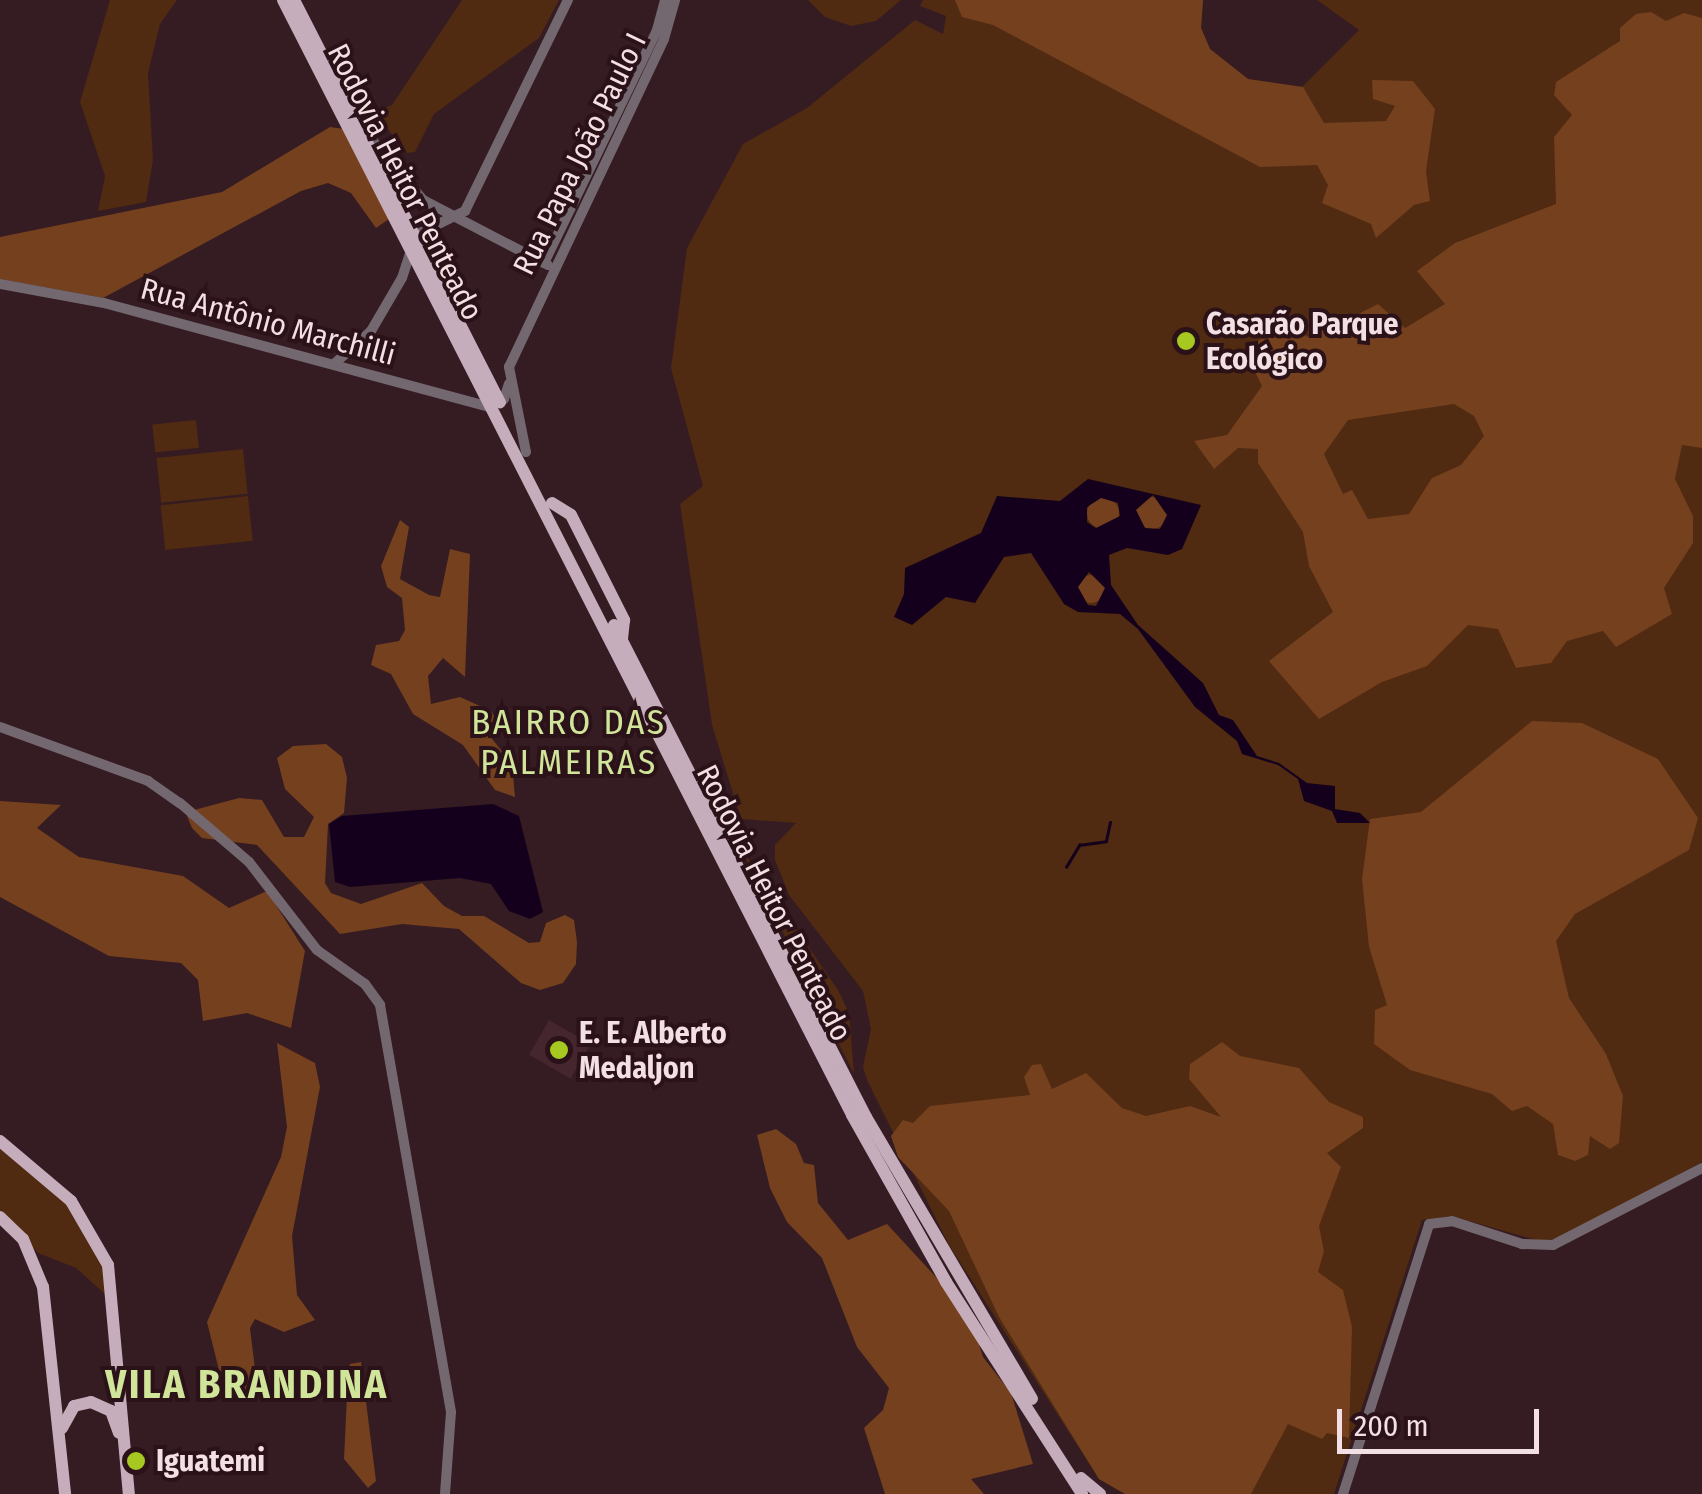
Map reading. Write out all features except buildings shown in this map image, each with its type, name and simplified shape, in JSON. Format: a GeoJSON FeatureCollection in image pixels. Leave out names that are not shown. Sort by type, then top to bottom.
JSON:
{"type":"FeatureCollection","features":[{"type":"Feature","properties":{"kind":"main road","name":"Rodovia Heitor Penteado"},"geometry":{"type":"LineString","coordinates":[[283,0],[413,240],[852,1116],[946,1282],[1082,1494]]}},
{"type":"Feature","properties":{"kind":"main road","name":"Rodovia Heitor Penteado"},"geometry":{"type":"LineString","coordinates":[[294,0],[413,240]]}},
{"type":"Feature","properties":{"kind":"main road","name":"Rodovia Heitor Penteado"},"geometry":{"type":"LineString","coordinates":[[496,403],[526,452],[874,1130],[1092,1494]]}},
{"type":"Feature","properties":{"kind":"main road"},"geometry":{"type":"LineString","coordinates":[[0,1140],[60,1190],[92,1231],[113,1284],[129,1494]]}},
{"type":"Feature","properties":{"kind":"main road"},"geometry":{"type":"LineString","coordinates":[[0,1217],[28,1248],[38,1270],[65,1494]]}},
{"type":"Feature","properties":{"kind":"main road"},"geometry":{"type":"LineString","coordinates":[[60,1442],[67,1413],[83,1403],[100,1404],[115,1417],[127,1470]]}},
{"type":"Feature","properties":{"kind":"main road"},"geometry":{"type":"LineString","coordinates":[[1081,1478],[1100,1494]]}},
{"type":"Feature","properties":{"kind":"street"},"geometry":{"type":"LineString","coordinates":[[333,364],[356,351],[402,278],[413,240],[460,222],[568,0]]}},
{"type":"Feature","properties":{"kind":"street","name":"Rua Papa João Paulo I"},"geometry":{"type":"LineString","coordinates":[[496,403],[509,384],[516,348],[549,265],[657,30],[665,0]]}},
{"type":"Feature","properties":{"kind":"street","name":"Rua Papa João Paulo I"},"geometry":{"type":"LineString","coordinates":[[549,265],[664,39],[675,0]]}},
{"type":"Feature","properties":{"kind":"street"},"geometry":{"type":"LineString","coordinates":[[356,120],[412,189],[460,222],[549,265]]}},
{"type":"Feature","properties":{"kind":"street","name":"Rua Antônio Marchilli"},"geometry":{"type":"LineString","coordinates":[[0,284],[31,285],[366,374],[496,403]]}},
{"type":"Feature","properties":{"kind":"street","name":"Rua Antônio Marchilli"},"geometry":{"type":"LineString","coordinates":[[0,293],[31,285]]}},
{"type":"Feature","properties":{"kind":"street"},"geometry":{"type":"LineString","coordinates":[[356,351],[366,374]]}},
{"type":"Feature","properties":{"kind":"street","name":"Rua Papa João Paulo I"},"geometry":{"type":"LineString","coordinates":[[509,384],[526,452]]}},
{"type":"Feature","properties":{"kind":"street"},"geometry":{"type":"LineString","coordinates":[[0,726],[148,781],[180,803],[276,890],[317,950],[372,992],[387,1020],[451,1412],[444,1494]]}},
{"type":"Feature","properties":{"kind":"street"},"geometry":{"type":"LineString","coordinates":[[1343,1494],[1429,1224],[1452,1221],[1522,1244],[1553,1245],[1702,1168]]}},
{"type":"Feature","properties":{"kind":"shaded area"},"geometry":{"type":"Polygon","coordinates":[[[110,0],[177,0],[160,24],[148,73],[153,160],[146,202],[98,211],[105,176],[80,102],[110,0]]]}},
{"type":"Feature","properties":{"kind":"shaded area"},"geometry":{"type":"Polygon","coordinates":[[[462,0],[559,0],[539,38],[434,114],[415,152],[407,153],[374,112],[392,105],[462,0]]]}},
{"type":"Feature","properties":{"kind":"shaded area"},"geometry":{"type":"Polygon","coordinates":[[[808,0],[901,0],[876,21],[851,26],[825,17],[808,0]]]}},
{"type":"Feature","properties":{"kind":"shaded area"},"geometry":{"type":"Polygon","coordinates":[[[923,0],[1203,0],[1201,28],[1210,49],[1248,79],[1302,87],[1359,30],[1317,0],[1702,0],[1702,1162],[1568,1235],[1543,1242],[1452,1216],[1422,1220],[1334,1494],[1125,1494],[1099,1479],[949,1245],[867,1080],[863,1067],[871,1029],[863,991],[789,895],[775,860],[775,845],[796,823],[741,819],[712,725],[680,504],[703,486],[671,368],[687,248],[743,144],[807,108],[915,20],[943,34],[946,16],[920,6],[923,0]]]}},
{"type":"Feature","properties":{"kind":"shaded area"},"geometry":{"type":"Polygon","coordinates":[[[955,0],[1203,0],[1201,28],[1210,49],[1248,79],[1303,87],[1324,123],[1386,121],[1395,106],[1373,99],[1372,80],[1413,81],[1435,109],[1426,171],[1430,201],[1414,205],[1376,238],[1371,224],[1322,203],[1328,185],[1317,165],[1260,167],[993,25],[962,17],[955,0]]]}},
{"type":"Feature","properties":{"kind":"shaded area"},"geometry":{"type":"Polygon","coordinates":[[[1651,12],[1666,21],[1684,13],[1702,18],[1702,448],[1682,445],[1675,479],[1693,516],[1693,543],[1664,588],[1672,614],[1616,647],[1603,631],[1567,641],[1551,663],[1516,668],[1498,629],[1468,625],[1427,666],[1382,682],[1319,719],[1269,661],[1333,612],[1309,566],[1303,532],[1258,463],[1258,449],[1238,448],[1214,469],[1194,441],[1227,435],[1262,386],[1245,352],[1269,332],[1289,326],[1308,337],[1334,317],[1350,318],[1378,304],[1405,328],[1445,304],[1417,271],[1455,243],[1556,204],[1554,137],[1572,115],[1554,95],[1556,82],[1620,41],[1620,28],[1636,14],[1651,12]],[[1454,404],[1348,420],[1324,454],[1343,494],[1352,490],[1368,519],[1409,514],[1432,478],[1461,465],[1484,436],[1474,416],[1454,404]]]}},
{"type":"Feature","properties":{"kind":"shaded area"},"geometry":{"type":"Polygon","coordinates":[[[330,127],[344,129],[389,219],[376,228],[351,193],[328,183],[301,191],[103,298],[0,279],[0,237],[222,192],[330,127]]]}},
{"type":"Feature","properties":{"kind":"shaded area"},"geometry":{"type":"Polygon","coordinates":[[[196,420],[199,448],[155,452],[152,425],[196,420]]]}},
{"type":"Feature","properties":{"kind":"shaded area"},"geometry":{"type":"Polygon","coordinates":[[[243,449],[248,494],[161,503],[156,458],[243,449]]]}},
{"type":"Feature","properties":{"kind":"shaded area"},"geometry":{"type":"Polygon","coordinates":[[[1088,479],[1201,505],[1182,549],[1168,555],[1127,548],[1109,555],[1111,585],[1138,625],[1203,683],[1219,715],[1233,720],[1257,756],[1279,763],[1307,783],[1335,786],[1335,809],[1360,813],[1370,823],[1337,823],[1332,811],[1304,801],[1298,779],[1278,765],[1242,754],[1237,741],[1195,707],[1138,629],[1120,614],[1078,612],[1064,604],[1031,553],[1004,557],[975,603],[946,597],[912,625],[894,617],[904,594],[905,568],[981,533],[997,496],[1060,501],[1088,479]],[[1153,495],[1136,510],[1145,528],[1160,529],[1167,515],[1153,495]],[[1101,498],[1087,507],[1087,522],[1096,528],[1120,516],[1118,503],[1101,498]],[[1089,572],[1078,587],[1088,605],[1096,606],[1105,588],[1089,572]]]}},
{"type":"Feature","properties":{"kind":"shaded area"},"geometry":{"type":"Polygon","coordinates":[[[248,496],[253,541],[165,550],[160,505],[248,496]]]}},
{"type":"Feature","properties":{"kind":"shaded area"},"geometry":{"type":"Polygon","coordinates":[[[1103,497],[1114,502],[1119,513],[1114,524],[1103,529],[1092,524],[1087,513],[1092,502],[1103,497]]]}},
{"type":"Feature","properties":{"kind":"shaded area"},"geometry":{"type":"Polygon","coordinates":[[[1152,497],[1163,502],[1168,513],[1163,524],[1152,529],[1141,524],[1136,513],[1141,502],[1152,497]]]}},
{"type":"Feature","properties":{"kind":"shaded area"},"geometry":{"type":"Polygon","coordinates":[[[400,520],[409,527],[400,579],[429,595],[440,597],[450,549],[470,554],[465,677],[443,658],[428,676],[431,704],[460,697],[491,711],[497,721],[489,735],[512,764],[515,797],[495,790],[463,745],[413,714],[391,674],[371,665],[376,645],[399,641],[405,630],[402,598],[387,587],[381,566],[400,520]]]}},
{"type":"Feature","properties":{"kind":"shaded area"},"geometry":{"type":"Polygon","coordinates":[[[1091,575],[1101,579],[1105,589],[1101,599],[1091,603],[1081,599],[1077,589],[1081,579],[1091,575]]]}},
{"type":"Feature","properties":{"kind":"shaded area"},"geometry":{"type":"Polygon","coordinates":[[[1532,721],[1582,723],[1658,759],[1698,818],[1689,850],[1575,914],[1556,941],[1569,998],[1606,1054],[1623,1096],[1619,1143],[1610,1149],[1590,1136],[1588,1155],[1575,1161],[1558,1155],[1553,1124],[1527,1106],[1512,1111],[1492,1094],[1410,1070],[1374,1044],[1375,1010],[1387,1005],[1369,947],[1362,879],[1370,819],[1421,812],[1532,721]]]}},
{"type":"Feature","properties":{"kind":"shaded area"},"geometry":{"type":"Polygon","coordinates":[[[326,744],[342,757],[347,778],[344,813],[328,824],[325,883],[331,893],[361,904],[422,883],[444,906],[462,916],[484,916],[529,943],[540,942],[546,923],[565,915],[574,920],[577,942],[576,964],[563,983],[540,990],[521,983],[459,929],[402,924],[340,934],[257,845],[202,838],[192,828],[187,816],[194,810],[239,798],[262,800],[284,837],[304,837],[314,817],[285,789],[277,758],[293,746],[326,744]]]}},
{"type":"Feature","properties":{"kind":"shaded area"},"geometry":{"type":"Polygon","coordinates":[[[0,801],[61,805],[37,828],[79,857],[183,876],[229,908],[267,891],[305,951],[291,1028],[247,1013],[203,1021],[198,980],[181,963],[109,956],[0,897],[0,801]]]}},
{"type":"Feature","properties":{"kind":"shaded area"},"geometry":{"type":"Polygon","coordinates":[[[493,804],[519,816],[543,912],[530,919],[509,911],[491,884],[460,878],[350,887],[335,882],[329,824],[342,816],[493,804]]]}},
{"type":"Feature","properties":{"kind":"shaded area"},"geometry":{"type":"Polygon","coordinates":[[[739,845],[838,990],[849,1013],[854,1074],[739,845]]]}},
{"type":"Feature","properties":{"kind":"shaded area","name":"E. E. Alberto Medaljon"},"geometry":{"type":"Polygon","coordinates":[[[549,1020],[591,1044],[571,1079],[529,1055],[549,1020]]]}},
{"type":"Feature","properties":{"kind":"shaded area"},"geometry":{"type":"Polygon","coordinates":[[[1222,1042],[1240,1056],[1299,1068],[1329,1102],[1363,1117],[1363,1128],[1327,1153],[1341,1167],[1319,1226],[1324,1251],[1318,1272],[1343,1290],[1352,1327],[1349,1438],[1327,1433],[1322,1439],[1288,1424],[1251,1494],[1125,1494],[1099,1479],[999,1317],[949,1211],[898,1157],[891,1136],[903,1120],[913,1123],[930,1106],[1030,1095],[1024,1077],[1032,1065],[1041,1064],[1052,1089],[1086,1073],[1122,1108],[1146,1116],[1190,1106],[1221,1117],[1189,1079],[1190,1064],[1222,1042]]]}},
{"type":"Feature","properties":{"kind":"shaded area"},"geometry":{"type":"Polygon","coordinates":[[[277,1043],[315,1063],[320,1087],[292,1236],[297,1295],[315,1320],[284,1332],[255,1319],[250,1328],[258,1394],[248,1399],[235,1396],[221,1378],[207,1322],[281,1157],[287,1127],[277,1043]]]}},
{"type":"Feature","properties":{"kind":"shaded area"},"geometry":{"type":"Polygon","coordinates":[[[776,1129],[796,1144],[804,1163],[814,1165],[818,1203],[848,1240],[887,1224],[969,1313],[983,1357],[1011,1393],[1033,1464],[971,1479],[984,1494],[885,1494],[864,1428],[883,1410],[889,1388],[857,1347],[822,1258],[787,1222],[770,1188],[757,1135],[776,1129]]]}},
{"type":"Feature","properties":{"kind":"shaded area"},"geometry":{"type":"Polygon","coordinates":[[[0,1148],[63,1199],[103,1262],[105,1294],[76,1268],[38,1253],[0,1211],[0,1148]]]}},
{"type":"Feature","properties":{"kind":"shaded area"},"geometry":{"type":"Polygon","coordinates":[[[361,1362],[376,1481],[368,1488],[344,1459],[348,1374],[350,1364],[361,1362]]]}},
{"type":"Feature","properties":{"kind":"waterway"},"geometry":{"type":"LineString","coordinates":[[1066,867],[1079,845],[1106,841],[1110,822]]}},
{"type":"Feature","properties":{"kind":"place","name":"Casarão Parque Ecológico"},"geometry":{"type":"Point","coordinates":[1186,341]}},
{"type":"Feature","properties":{"kind":"place","name":"E. E. Alberto Medaljon"},"geometry":{"type":"Point","coordinates":[559,1050]}},
{"type":"Feature","properties":{"kind":"place","name":"Iguatemi"},"geometry":{"type":"Point","coordinates":[136,1461]}},
{"type":"Feature","properties":{"kind":"district","name":"BAIRRO DAS PALMEIRAS"},"geometry":{"type":"Point","coordinates":[569,742]}},
{"type":"Feature","properties":{"kind":"district","name":"VILA BRANDINA"},"geometry":{"type":"Point","coordinates":[247,1385]}}]}
